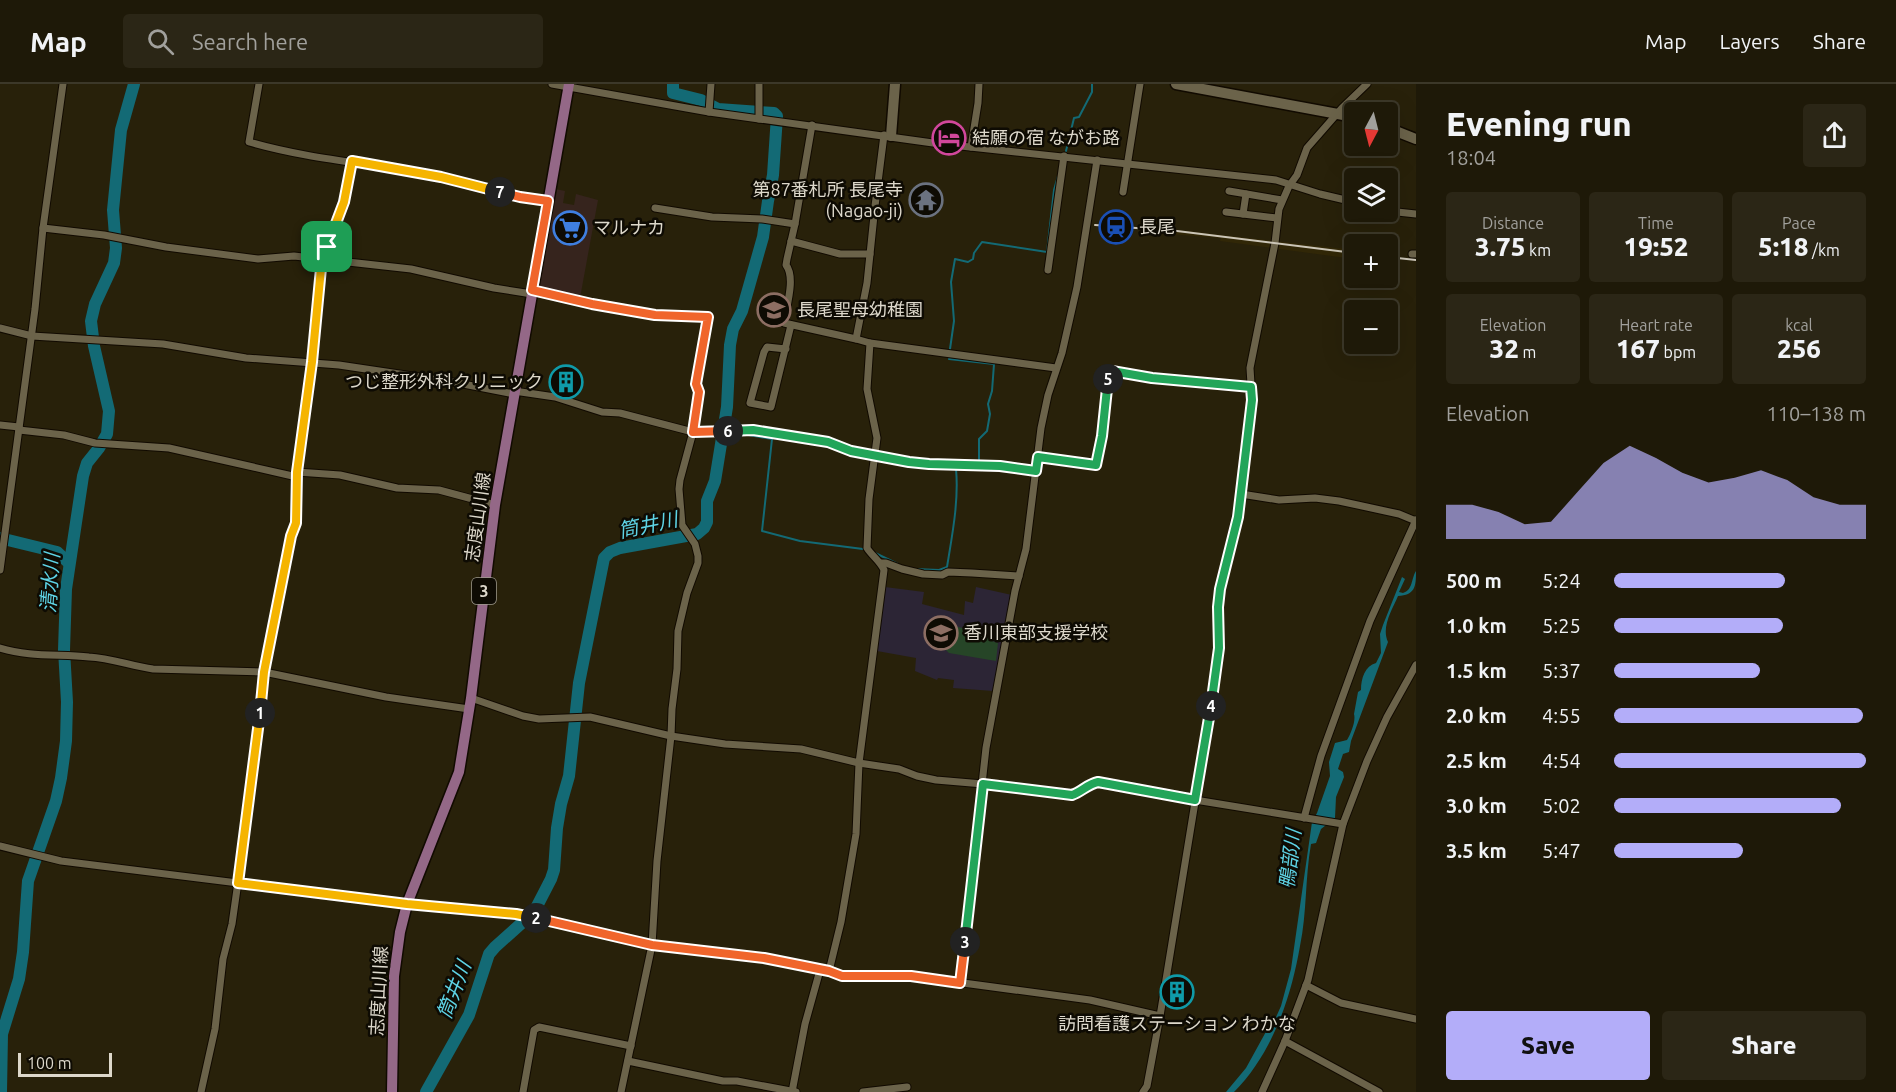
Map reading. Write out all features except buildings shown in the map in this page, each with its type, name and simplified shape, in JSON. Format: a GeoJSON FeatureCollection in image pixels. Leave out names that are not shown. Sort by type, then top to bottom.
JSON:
{"type":"FeatureCollection","features":[{"type":"Feature","properties":{"kind":"main road","name":"志度山川線"},"geometry":{"type":"LineString","coordinates":[[392,1092],[394,976],[400,932],[407,904],[459,772],[470,704],[495,505],[569,85]]}},
{"type":"Feature","properties":{"kind":"street"},"geometry":{"type":"LineString","coordinates":[[0,570],[63,84]]}},
{"type":"Feature","properties":{"kind":"street"},"geometry":{"type":"LineString","coordinates":[[259,84],[249,142],[280,151],[441,177],[520,197],[548,201]]}},
{"type":"Feature","properties":{"kind":"street"},"geometry":{"type":"LineString","coordinates":[[552,84],[569,85],[709,112],[759,113],[774,121],[971,147],[1276,180],[1344,200]]}},
{"type":"Feature","properties":{"kind":"street"},"geometry":{"type":"LineString","coordinates":[[709,112],[711,84]]}},
{"type":"Feature","properties":{"kind":"street"},"geometry":{"type":"LineString","coordinates":[[759,84],[759,113]]}},
{"type":"Feature","properties":{"kind":"street"},"geometry":{"type":"LineString","coordinates":[[856,339],[867,283],[874,206],[895,84]]}},
{"type":"Feature","properties":{"kind":"street"},"geometry":{"type":"LineString","coordinates":[[971,147],[979,84]]}},
{"type":"Feature","properties":{"kind":"street"},"geometry":{"type":"LineString","coordinates":[[1123,192],[1140,84]]}},
{"type":"Feature","properties":{"kind":"street"},"geometry":{"type":"LineString","coordinates":[[1176,84],[1344,114]]}},
{"type":"Feature","properties":{"kind":"street"},"geometry":{"type":"LineString","coordinates":[[1143,1092],[1147,1086],[1160,1016],[1219,648],[1220,589],[1241,494],[1252,400],[1250,368],[1275,243],[1277,218],[1282,200],[1297,175],[1307,148],[1367,84]]}},
{"type":"Feature","properties":{"kind":"street"},"geometry":{"type":"LineString","coordinates":[[812,125],[786,265],[791,272],[791,280],[784,323],[870,343],[1056,368]]}},
{"type":"Feature","properties":{"kind":"street"},"geometry":{"type":"LineString","coordinates":[[1398,132],[1416,139]]}},
{"type":"Feature","properties":{"kind":"street"},"geometry":{"type":"LineString","coordinates":[[1048,270],[1064,156]]}},
{"type":"Feature","properties":{"kind":"street"},"geometry":{"type":"LineString","coordinates":[[960,983],[992,711],[1018,576],[1026,549],[1048,395],[1066,336],[1077,286],[1097,160]]}},
{"type":"Feature","properties":{"kind":"street"},"geometry":{"type":"LineString","coordinates":[[201,1092],[215,1029],[223,959],[232,924],[250,798],[264,672],[291,536],[296,523],[297,474],[312,362],[322,258],[344,202],[352,161]]}},
{"type":"Feature","properties":{"kind":"street"},"geometry":{"type":"LineString","coordinates":[[1229,191],[1282,200]]}},
{"type":"Feature","properties":{"kind":"street"},"geometry":{"type":"LineString","coordinates":[[1243,214],[1246,194]]}},
{"type":"Feature","properties":{"kind":"street"},"geometry":{"type":"LineString","coordinates":[[655,208],[712,217],[766,219],[795,224]]}},
{"type":"Feature","properties":{"kind":"street"},"geometry":{"type":"LineString","coordinates":[[1226,212],[1277,218]]}},
{"type":"Feature","properties":{"kind":"street"},"geometry":{"type":"LineString","coordinates":[[1398,212],[1416,213]]}},
{"type":"Feature","properties":{"kind":"street"},"geometry":{"type":"LineString","coordinates":[[43,228],[258,259],[294,256],[411,269],[494,288],[532,292],[655,315],[708,317],[696,384],[699,392],[693,432],[680,480],[680,518],[686,533],[692,540],[698,563],[680,622],[671,736],[657,861],[652,945],[621,1092]]}},
{"type":"Feature","properties":{"kind":"street"},"geometry":{"type":"LineString","coordinates":[[791,241],[840,254],[870,254]]}},
{"type":"Feature","properties":{"kind":"street"},"geometry":{"type":"LineString","coordinates":[[786,349],[767,346],[750,403],[771,407],[786,349],[791,325]]}},
{"type":"Feature","properties":{"kind":"street"},"geometry":{"type":"LineString","coordinates":[[0,328],[32,336],[163,344],[246,358],[312,362],[555,397],[602,412],[620,413],[693,432],[740,430],[828,442],[851,451],[929,464],[1000,466],[1036,471]]}},
{"type":"Feature","properties":{"kind":"street"},"geometry":{"type":"LineString","coordinates":[[628,1061],[723,1081],[737,1081],[793,1092],[805,1024],[841,922],[856,834],[859,763],[884,570],[881,563],[867,548],[869,499],[877,438],[867,389],[870,343]]}},
{"type":"Feature","properties":{"kind":"street"},"geometry":{"type":"LineString","coordinates":[[1038,457],[1096,465],[1105,418],[1108,373],[1112,371],[1152,378],[1251,387]]}},
{"type":"Feature","properties":{"kind":"street"},"geometry":{"type":"LineString","coordinates":[[0,425],[95,442],[169,448],[297,474],[340,475],[397,488],[439,490],[495,505]]}},
{"type":"Feature","properties":{"kind":"street"},"geometry":{"type":"LineString","coordinates":[[1241,494],[1272,500],[1315,498],[1339,501],[1416,520],[1370,621],[1322,756],[1306,818]]}},
{"type":"Feature","properties":{"kind":"street"},"geometry":{"type":"LineString","coordinates":[[881,563],[923,574],[972,573],[1018,576]]}},
{"type":"Feature","properties":{"kind":"street"},"geometry":{"type":"LineString","coordinates":[[0,648],[27,655],[105,658],[153,669],[264,672],[386,696],[470,704],[539,719],[590,717],[671,736],[725,744],[801,749],[936,780],[1072,795],[1090,783],[1098,782],[1340,823]]}},
{"type":"Feature","properties":{"kind":"street"},"geometry":{"type":"LineString","coordinates":[[1262,1092],[1285,1041],[1306,985],[1318,940],[1340,823],[1367,760],[1415,669]]}},
{"type":"Feature","properties":{"kind":"street"},"geometry":{"type":"LineString","coordinates":[[0,846],[61,861],[407,904],[530,916],[652,945],[740,954],[842,976],[911,976],[1090,1000],[1160,1016]]}},
{"type":"Feature","properties":{"kind":"street"},"geometry":{"type":"LineString","coordinates":[[1306,985],[1341,1003],[1416,1019]]}},
{"type":"Feature","properties":{"kind":"street"},"geometry":{"type":"LineString","coordinates":[[523,1092],[534,1030],[539,1027],[631,1046]]}},
{"type":"Feature","properties":{"kind":"street"},"geometry":{"type":"LineString","coordinates":[[1285,1041],[1379,1092]]}},
{"type":"Feature","properties":{"kind":"street"},"geometry":{"type":"LineString","coordinates":[[863,1092],[906,1087]]}},
{"type":"Feature","properties":{"kind":"shaded area","name":"マルナカ"},"geometry":{"type":"Polygon","coordinates":[[[555,189],[565,191],[563,203],[574,205],[576,194],[598,200],[580,298],[539,289],[537,286],[555,189]]]}},
{"type":"Feature","properties":{"kind":"shaded area"},"geometry":{"type":"Polygon","coordinates":[[[1142,226],[1344,249],[1344,258],[1220,241],[1221,238],[1141,232],[1142,226]]]}},
{"type":"Feature","properties":{"kind":"shaded area","name":"香川東部支援学校"},"geometry":{"type":"Polygon","coordinates":[[[885,587],[924,592],[922,604],[964,615],[965,601],[973,603],[976,587],[1012,595],[993,691],[953,688],[954,680],[938,678],[937,680],[915,671],[916,658],[877,651],[885,587]]]}},
{"type":"Feature","properties":{"kind":"green space"},"geometry":{"type":"Polygon","coordinates":[[[942,624],[989,633],[992,641],[998,643],[996,661],[949,653],[939,643],[942,624]]]}},
{"type":"Feature","properties":{"kind":"water"},"geometry":{"type":"Polygon","coordinates":[[[1416,571],[1416,582],[1413,589],[1408,594],[1398,596],[1390,613],[1386,630],[1388,642],[1349,752],[1343,754],[1338,769],[1343,772],[1344,777],[1336,797],[1335,818],[1321,829],[1316,843],[1311,844],[1302,934],[1285,1005],[1259,1060],[1234,1092],[1226,1092],[1246,1068],[1268,1028],[1273,1024],[1281,1006],[1291,969],[1312,822],[1330,776],[1329,762],[1335,743],[1347,740],[1352,731],[1358,692],[1361,690],[1366,670],[1376,663],[1381,653],[1380,634],[1402,577],[1405,579],[1399,592],[1403,593],[1410,587],[1416,571]]]}},
{"type":"Feature","properties":{"kind":"waterway","name":"清水川"},"geometry":{"type":"LineString","coordinates":[[1,1092],[2,1034],[19,979],[28,881],[56,801],[66,741],[67,702],[64,650],[66,589],[83,476],[87,463],[107,434],[109,411],[94,346],[91,321],[95,304],[114,263],[116,248],[113,210],[121,130],[134,84]]}},
{"type":"Feature","properties":{"kind":"waterway","name":"筒井川"},"geometry":{"type":"LineString","coordinates":[[426,1092],[469,1015],[489,954],[534,912],[551,879],[561,804],[569,776],[579,683],[604,558],[610,552],[620,548],[697,534],[707,522],[707,501],[715,481],[727,407],[730,345],[733,329],[742,311],[763,237],[773,175],[777,116],[774,113],[718,109],[701,100],[673,93],[673,84]]}},
{"type":"Feature","properties":{"kind":"waterway"},"geometry":{"type":"LineString","coordinates":[[1066,151],[1074,118],[1079,117],[1092,92],[1092,84]]}},
{"type":"Feature","properties":{"kind":"waterway"},"geometry":{"type":"LineString","coordinates":[[950,349],[954,321],[951,282],[955,259],[968,262],[973,259],[974,253],[982,242],[1047,252],[1054,190],[1058,176]]}},
{"type":"Feature","properties":{"kind":"waterway"},"geometry":{"type":"LineString","coordinates":[[949,359],[994,364],[992,391],[988,404],[990,414],[987,431],[979,439],[979,462],[957,460]]}},
{"type":"Feature","properties":{"kind":"waterway"},"geometry":{"type":"LineString","coordinates":[[721,437],[743,434],[772,439],[762,531],[800,541],[863,549]]}},
{"type":"Feature","properties":{"kind":"waterway"},"geometry":{"type":"LineString","coordinates":[[914,569],[939,570],[947,567],[956,506],[956,469]]}},
{"type":"Feature","properties":{"kind":"waterway"},"geometry":{"type":"LineString","coordinates":[[0,538],[57,552],[69,563]]}},
{"type":"Feature","properties":{"kind":"waterway"},"geometry":{"type":"LineString","coordinates":[[873,552],[898,564]]}},
{"type":"Feature","properties":{"kind":"railway"},"geometry":{"type":"LineString","coordinates":[[1095,225],[1177,231],[1344,252]]}},
{"type":"Feature","properties":{"kind":"railway"},"geometry":{"type":"LineString","coordinates":[[1398,258],[1416,260]]}},
{"type":"Feature","properties":{"kind":"place","name":"結願の宿 ながお路"},"geometry":{"type":"Point","coordinates":[949,138]}},
{"type":"Feature","properties":{"kind":"place","name":"第87番札所 長尾寺 (Nagao-ji)"},"geometry":{"type":"Point","coordinates":[926,200]}},
{"type":"Feature","properties":{"kind":"place","name":"長尾"},"geometry":{"type":"Point","coordinates":[1116,227]}},
{"type":"Feature","properties":{"kind":"place","name":"マルナカ"},"geometry":{"type":"Point","coordinates":[570,228]}},
{"type":"Feature","properties":{"kind":"place","name":"長尾聖母幼稚園"},"geometry":{"type":"Point","coordinates":[774,310]}},
{"type":"Feature","properties":{"kind":"place","name":"つじ整形外科クリニック"},"geometry":{"type":"Point","coordinates":[566,382]}},
{"type":"Feature","properties":{"kind":"place","name":"香川東部支援学校"},"geometry":{"type":"Point","coordinates":[941,633]}},
{"type":"Feature","properties":{"kind":"place","name":"訪問看護ステーション わかな"},"geometry":{"type":"Point","coordinates":[1177,992]}},
{"type":"Feature","properties":{"kind":"route"},"geometry":{"type":"LineString","coordinates":[[352,161],[441,177],[520,197],[548,201],[532,290],[655,315],[708,317],[696,384],[699,392],[693,432],[753,430],[828,442],[851,451],[909,462],[1000,466],[1036,471],[1038,457],[1096,465],[1106,409],[1108,373],[1112,371],[1152,378],[1251,387],[1252,400],[1238,517],[1220,589],[1216,674],[1195,800],[1098,782],[1090,783],[1072,795],[983,784],[960,983],[911,976],[842,976],[829,971],[740,954],[672,949],[526,915],[407,904],[238,883],[264,672],[291,536],[296,523],[297,472],[312,362],[322,258],[327,247],[344,202],[352,161]]}},
{"type":"Feature","properties":{"kind":"water label","name":"鴨部川"},"geometry":{"type":"Point","coordinates":[1290,859]}}]}
